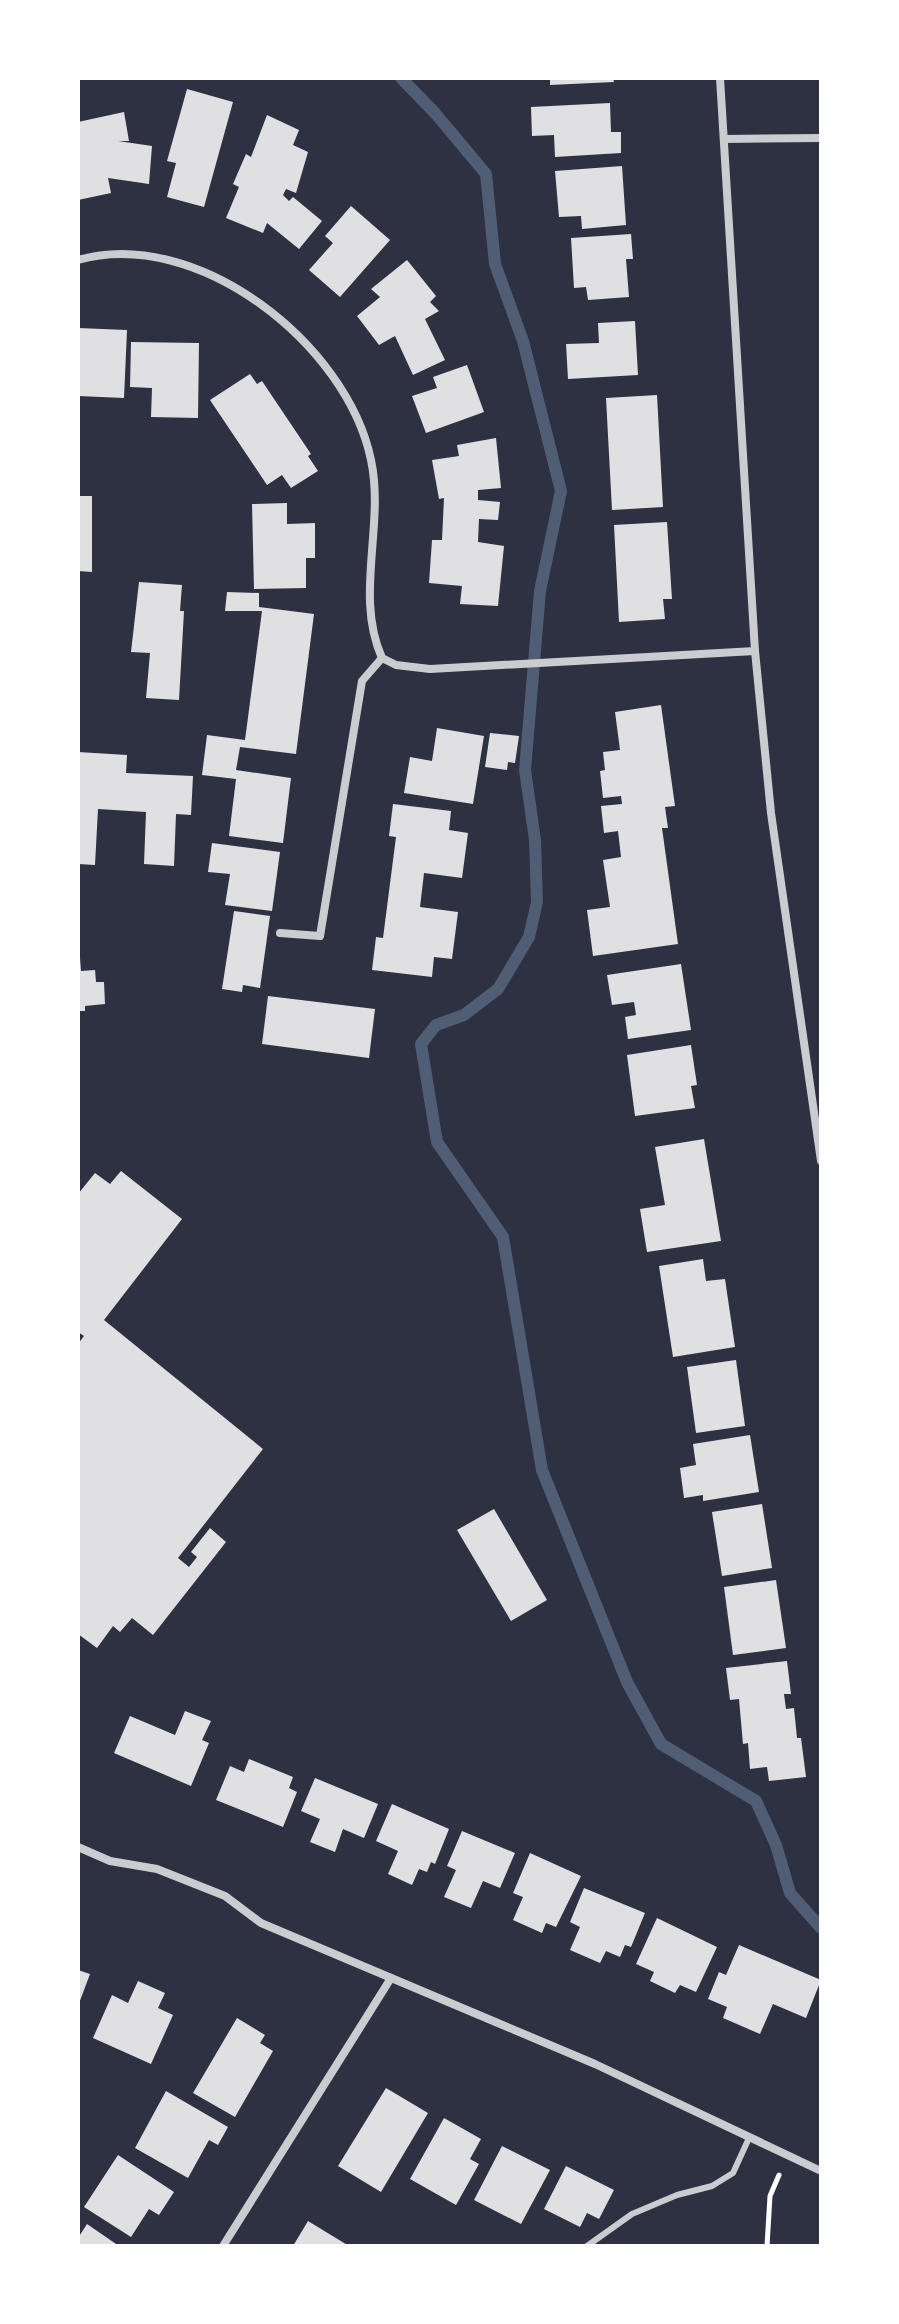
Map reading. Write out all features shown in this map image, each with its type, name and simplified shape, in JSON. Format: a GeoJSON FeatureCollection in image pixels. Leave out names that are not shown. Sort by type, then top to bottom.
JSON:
{"type":"FeatureCollection","features":[{"type":"Feature","properties":{"kind":"street"},"geometry":{"type":"LineString","coordinates":[[720,78],[755,651],[771,813],[821,1161]]}},
{"type":"Feature","properties":{"kind":"street"},"geometry":{"type":"LineString","coordinates":[[724,139],[821,138]]}},
{"type":"Feature","properties":{"kind":"street"},"geometry":{"type":"LineString","coordinates":[[78,260],[112,253],[147,254],[213,274],[253,298],[317,358],[348,403],[370,457],[377,494],[369,612],[373,638],[382,658],[396,665],[430,669],[755,651]]}},
{"type":"Feature","properties":{"kind":"street"},"geometry":{"type":"LineString","coordinates":[[280,933],[320,936],[362,681],[382,658]]}},
{"type":"Feature","properties":{"kind":"street"},"geometry":{"type":"LineString","coordinates":[[78,1847],[110,1861],[157,1869],[225,1896],[261,1923],[595,2064],[821,2171]]}},
{"type":"Feature","properties":{"kind":"street"},"geometry":{"type":"LineString","coordinates":[[223,2246],[391,1978]]}},
{"type":"Feature","properties":{"kind":"lane"},"geometry":{"type":"LineString","coordinates":[[587,2246],[632,2214],[677,2195],[712,2186],[733,2173],[749,2138]]}},
{"type":"Feature","properties":{"kind":"path"},"geometry":{"type":"LineString","coordinates":[[767,2246],[770,2196],[787,2156]]}},
{"type":"Feature","properties":{"kind":"building"},"geometry":{"type":"Polygon","coordinates":[[[550,78],[613,78],[614,82],[550,85],[550,78]]]}},
{"type":"Feature","properties":{"kind":"building"},"geometry":{"type":"Polygon","coordinates":[[[187,89],[233,102],[204,207],[167,197],[176,163],[167,161],[187,89]]]}},
{"type":"Feature","properties":{"kind":"building"},"geometry":{"type":"Polygon","coordinates":[[[610,103],[611,132],[621,132],[621,153],[555,157],[554,135],[532,136],[531,107],[610,103]]]}},
{"type":"Feature","properties":{"kind":"building"},"geometry":{"type":"Polygon","coordinates":[[[124,112],[129,141],[118,141],[152,146],[149,184],[108,178],[111,193],[78,200],[78,122],[124,112]]]}},
{"type":"Feature","properties":{"kind":"building"},"geometry":{"type":"Polygon","coordinates":[[[267,115],[299,130],[293,145],[308,152],[296,193],[286,189],[283,195],[289,201],[293,197],[322,221],[299,249],[267,223],[263,233],[226,218],[239,187],[233,184],[246,154],[251,157],[267,115]]]}},
{"type":"Feature","properties":{"kind":"building"},"geometry":{"type":"Polygon","coordinates":[[[622,166],[626,225],[582,229],[581,216],[559,217],[555,171],[622,166]]]}},
{"type":"Feature","properties":{"kind":"building"},"geometry":{"type":"Polygon","coordinates":[[[351,206],[390,240],[340,297],[309,270],[333,243],[325,236],[351,206]]]}},
{"type":"Feature","properties":{"kind":"building"},"geometry":{"type":"Polygon","coordinates":[[[631,234],[633,259],[626,259],[629,297],[588,300],[586,287],[574,288],[571,238],[631,234]]]}},
{"type":"Feature","properties":{"kind":"building"},"geometry":{"type":"Polygon","coordinates":[[[407,260],[436,296],[430,302],[439,311],[425,319],[445,360],[413,375],[395,336],[379,345],[357,316],[380,297],[371,289],[407,260]]]}},
{"type":"Feature","properties":{"kind":"building"},"geometry":{"type":"Polygon","coordinates":[[[635,321],[638,375],[568,379],[566,344],[599,343],[598,323],[635,321]]]}},
{"type":"Feature","properties":{"kind":"building"},"geometry":{"type":"Polygon","coordinates":[[[78,328],[127,330],[124,398],[78,396],[78,328]]]}},
{"type":"Feature","properties":{"kind":"building"},"geometry":{"type":"Polygon","coordinates":[[[131,342],[199,343],[198,418],[151,417],[152,388],[130,387],[131,342]]]}},
{"type":"Feature","properties":{"kind":"building"},"geometry":{"type":"Polygon","coordinates":[[[467,365],[484,412],[426,433],[412,396],[437,388],[433,377],[467,365]]]}},
{"type":"Feature","properties":{"kind":"building"},"geometry":{"type":"Polygon","coordinates":[[[250,374],[257,384],[262,381],[311,454],[308,456],[318,471],[291,488],[282,475],[267,485],[210,400],[250,374]]]}},
{"type":"Feature","properties":{"kind":"building"},"geometry":{"type":"Polygon","coordinates":[[[657,395],[663,507],[612,510],[606,398],[657,395]]]}},
{"type":"Feature","properties":{"kind":"building"},"geometry":{"type":"Polygon","coordinates":[[[496,438],[501,488],[478,490],[478,500],[500,502],[498,520],[479,519],[478,542],[504,546],[498,606],[460,604],[462,586],[429,583],[432,540],[442,540],[444,498],[439,499],[432,460],[459,456],[457,445],[496,438]]]}},
{"type":"Feature","properties":{"kind":"building"},"geometry":{"type":"Polygon","coordinates":[[[78,496],[92,496],[92,572],[78,571],[78,496]]]}},
{"type":"Feature","properties":{"kind":"building"},"geometry":{"type":"Polygon","coordinates":[[[287,503],[287,524],[315,523],[315,558],[306,558],[306,588],[254,589],[252,504],[287,503]]]}},
{"type":"Feature","properties":{"kind":"building"},"geometry":{"type":"Polygon","coordinates":[[[667,522],[672,599],[663,599],[665,619],[619,622],[614,525],[667,522]]]}},
{"type":"Feature","properties":{"kind":"building"},"geometry":{"type":"Polygon","coordinates":[[[139,582],[182,585],[180,611],[184,611],[179,700],[146,698],[150,653],[131,652],[139,582]]]}},
{"type":"Feature","properties":{"kind":"building"},"geometry":{"type":"Polygon","coordinates":[[[227,592],[259,593],[259,607],[314,614],[296,754],[240,747],[236,770],[291,778],[283,843],[229,836],[236,779],[202,775],[207,735],[245,740],[262,611],[225,611],[227,592]]]}},
{"type":"Feature","properties":{"kind":"building"},"geometry":{"type":"Polygon","coordinates":[[[661,705],[675,806],[665,807],[668,828],[662,828],[678,944],[593,956],[587,910],[610,907],[603,860],[621,857],[618,831],[604,833],[601,806],[622,804],[621,796],[603,798],[600,771],[605,770],[603,752],[620,750],[615,712],[661,705]]]}},
{"type":"Feature","properties":{"kind":"building"},"geometry":{"type":"Polygon","coordinates":[[[437,728],[484,736],[473,804],[404,793],[410,757],[432,761],[437,728]]]}},
{"type":"Feature","properties":{"kind":"building"},"geometry":{"type":"Polygon","coordinates":[[[490,733],[519,736],[515,763],[508,762],[507,770],[485,767],[490,733]]]}},
{"type":"Feature","properties":{"kind":"building"},"geometry":{"type":"Polygon","coordinates":[[[78,752],[127,755],[126,773],[193,776],[191,815],[176,814],[174,866],[144,864],[146,812],[98,809],[95,865],[78,864],[78,752]]]}},
{"type":"Feature","properties":{"kind":"building"},"geometry":{"type":"Polygon","coordinates":[[[393,804],[451,811],[449,830],[468,833],[462,878],[424,873],[420,907],[458,912],[452,959],[434,957],[432,977],[372,970],[376,937],[383,938],[396,837],[389,836],[393,804]]]}},
{"type":"Feature","properties":{"kind":"building"},"geometry":{"type":"Polygon","coordinates":[[[212,843],[280,852],[272,911],[225,905],[230,874],[208,872],[212,843]]]}},
{"type":"Feature","properties":{"kind":"building"},"geometry":{"type":"Polygon","coordinates":[[[234,911],[270,916],[260,988],[243,985],[242,992],[222,989],[234,911]]]}},
{"type":"Feature","properties":{"kind":"building"},"geometry":{"type":"Polygon","coordinates":[[[78,958],[81,971],[95,970],[96,982],[104,982],[105,1004],[85,1006],[85,1011],[78,1011],[78,958]]]}},
{"type":"Feature","properties":{"kind":"building"},"geometry":{"type":"Polygon","coordinates":[[[681,964],[691,1030],[628,1039],[625,1017],[636,1015],[634,1002],[612,1005],[607,975],[681,964]]]}},
{"type":"Feature","properties":{"kind":"building"},"geometry":{"type":"Polygon","coordinates":[[[268,996],[375,1009],[369,1058],[262,1044],[268,996]]]}},
{"type":"Feature","properties":{"kind":"building"},"geometry":{"type":"Polygon","coordinates":[[[691,1045],[697,1085],[691,1086],[695,1108],[635,1116],[627,1055],[691,1045]]]}},
{"type":"Feature","properties":{"kind":"building"},"geometry":{"type":"Polygon","coordinates":[[[704,1139],[721,1241],[647,1252],[640,1209],[665,1205],[655,1147],[704,1139]]]}},
{"type":"Feature","properties":{"kind":"building"},"geometry":{"type":"Polygon","coordinates":[[[121,1171],[182,1219],[104,1320],[263,1449],[178,1558],[189,1567],[197,1557],[191,1552],[210,1528],[226,1542],[153,1635],[132,1618],[120,1632],[113,1626],[97,1648],[78,1634],[78,1344],[84,1336],[78,1332],[78,1194],[95,1173],[110,1184],[121,1171]]]}},
{"type":"Feature","properties":{"kind":"building"},"geometry":{"type":"Polygon","coordinates":[[[703,1259],[706,1281],[725,1279],[735,1347],[673,1357],[659,1266],[703,1259]]]}},
{"type":"Feature","properties":{"kind":"building"},"geometry":{"type":"Polygon","coordinates":[[[736,1360],[745,1426],[696,1433],[687,1367],[736,1360]]]}},
{"type":"Feature","properties":{"kind":"building"},"geometry":{"type":"Polygon","coordinates":[[[750,1435],[759,1492],[703,1501],[703,1495],[684,1498],[680,1468],[696,1465],[693,1444],[750,1435]]]}},
{"type":"Feature","properties":{"kind":"building"},"geometry":{"type":"Polygon","coordinates":[[[762,1504],[772,1568],[722,1576],[712,1512],[762,1504]]]}},
{"type":"Feature","properties":{"kind":"building"},"geometry":{"type":"Polygon","coordinates":[[[494,1509],[547,1600],[511,1621],[457,1530],[494,1509]]]}},
{"type":"Feature","properties":{"kind":"building"},"geometry":{"type":"Polygon","coordinates":[[[776,1580],[786,1648],[733,1655],[724,1587],[776,1580]]]}},
{"type":"Feature","properties":{"kind":"building"},"geometry":{"type":"Polygon","coordinates":[[[787,1661],[791,1694],[784,1694],[786,1709],[794,1708],[806,1777],[769,1781],[767,1767],[750,1769],[748,1743],[743,1744],[739,1699],[730,1700],[726,1668],[787,1661]]]}},
{"type":"Feature","properties":{"kind":"building"},"geometry":{"type":"Polygon","coordinates":[[[185,1711],[211,1721],[202,1740],[209,1743],[191,1786],[114,1753],[130,1716],[175,1735],[185,1711]]]}},
{"type":"Feature","properties":{"kind":"building"},"geometry":{"type":"Polygon","coordinates":[[[249,1759],[293,1777],[289,1788],[297,1792],[283,1827],[216,1800],[230,1766],[244,1772],[249,1759]]]}},
{"type":"Feature","properties":{"kind":"building"},"geometry":{"type":"Polygon","coordinates":[[[315,1778],[378,1804],[364,1838],[343,1829],[335,1852],[310,1842],[320,1819],[301,1811],[315,1778]]]}},
{"type":"Feature","properties":{"kind":"building"},"geometry":{"type":"Polygon","coordinates":[[[392,1804],[449,1829],[435,1864],[431,1862],[427,1872],[419,1869],[412,1885],[388,1874],[398,1851],[376,1841],[392,1804]]]}},
{"type":"Feature","properties":{"kind":"building"},"geometry":{"type":"Polygon","coordinates":[[[462,1831],[515,1853],[500,1888],[483,1881],[471,1908],[444,1897],[456,1870],[447,1866],[462,1831]]]}},
{"type":"Feature","properties":{"kind":"building"},"geometry":{"type":"Polygon","coordinates":[[[530,1853],[581,1876],[556,1927],[546,1923],[542,1933],[513,1920],[523,1897],[513,1893],[530,1853]]]}},
{"type":"Feature","properties":{"kind":"building"},"geometry":{"type":"Polygon","coordinates":[[[584,1888],[645,1913],[631,1947],[625,1945],[620,1957],[606,1951],[600,1963],[570,1950],[580,1927],[570,1922],[584,1888]]]}},
{"type":"Feature","properties":{"kind":"building"},"geometry":{"type":"Polygon","coordinates":[[[657,1918],[717,1947],[696,1992],[680,1985],[675,1993],[650,1981],[654,1972],[636,1964],[657,1918]]]}},
{"type":"Feature","properties":{"kind":"building"},"geometry":{"type":"Polygon","coordinates":[[[739,1945],[821,1980],[806,2018],[773,2004],[760,2034],[723,2018],[727,2007],[708,1999],[719,1972],[726,1975],[739,1945]]]}},
{"type":"Feature","properties":{"kind":"building"},"geometry":{"type":"Polygon","coordinates":[[[78,1970],[90,1974],[78,2006],[78,1970]]]}},
{"type":"Feature","properties":{"kind":"building"},"geometry":{"type":"Polygon","coordinates":[[[138,1981],[165,1993],[158,2008],[173,2015],[151,2064],[93,2038],[112,1995],[128,2003],[138,1981]]]}},
{"type":"Feature","properties":{"kind":"building"},"geometry":{"type":"Polygon","coordinates":[[[237,2018],[265,2035],[260,2043],[273,2051],[235,2117],[193,2093],[237,2018]]]}},
{"type":"Feature","properties":{"kind":"building"},"geometry":{"type":"Polygon","coordinates":[[[386,2088],[428,2113],[381,2192],[338,2166],[386,2088]]]}},
{"type":"Feature","properties":{"kind":"building"},"geometry":{"type":"Polygon","coordinates":[[[166,2091],[228,2127],[218,2145],[209,2140],[188,2178],[135,2148],[166,2091]]]}},
{"type":"Feature","properties":{"kind":"building"},"geometry":{"type":"Polygon","coordinates":[[[444,2118],[481,2139],[470,2159],[479,2164],[456,2205],[410,2179],[444,2118]]]}},
{"type":"Feature","properties":{"kind":"building"},"geometry":{"type":"Polygon","coordinates":[[[502,2146],[550,2170],[521,2224],[474,2200],[502,2146]]]}},
{"type":"Feature","properties":{"kind":"building"},"geometry":{"type":"Polygon","coordinates":[[[118,2155],[174,2192],[159,2215],[149,2209],[131,2237],[84,2207],[118,2155]]]}},
{"type":"Feature","properties":{"kind":"building"},"geometry":{"type":"Polygon","coordinates":[[[566,2166],[614,2190],[599,2219],[587,2213],[580,2227],[544,2209],[566,2166]]]}},
{"type":"Feature","properties":{"kind":"building"},"geometry":{"type":"Polygon","coordinates":[[[308,2221],[349,2246],[293,2246],[308,2221]]]}},
{"type":"Feature","properties":{"kind":"building"},"geometry":{"type":"Polygon","coordinates":[[[87,2224],[119,2246],[78,2246],[78,2238],[87,2224]]]}},
{"type":"Feature","properties":{"kind":"waterway"},"geometry":{"type":"LineString","coordinates":[[401,78],[486,174],[495,264],[523,341],[561,491],[540,591],[525,770],[535,840],[537,902],[529,937],[498,989],[464,1015],[436,1025],[421,1044],[437,1142],[503,1237],[542,1470],[627,1682],[661,1744],[756,1801],[776,1845],[790,1893],[821,1928]]}}]}
